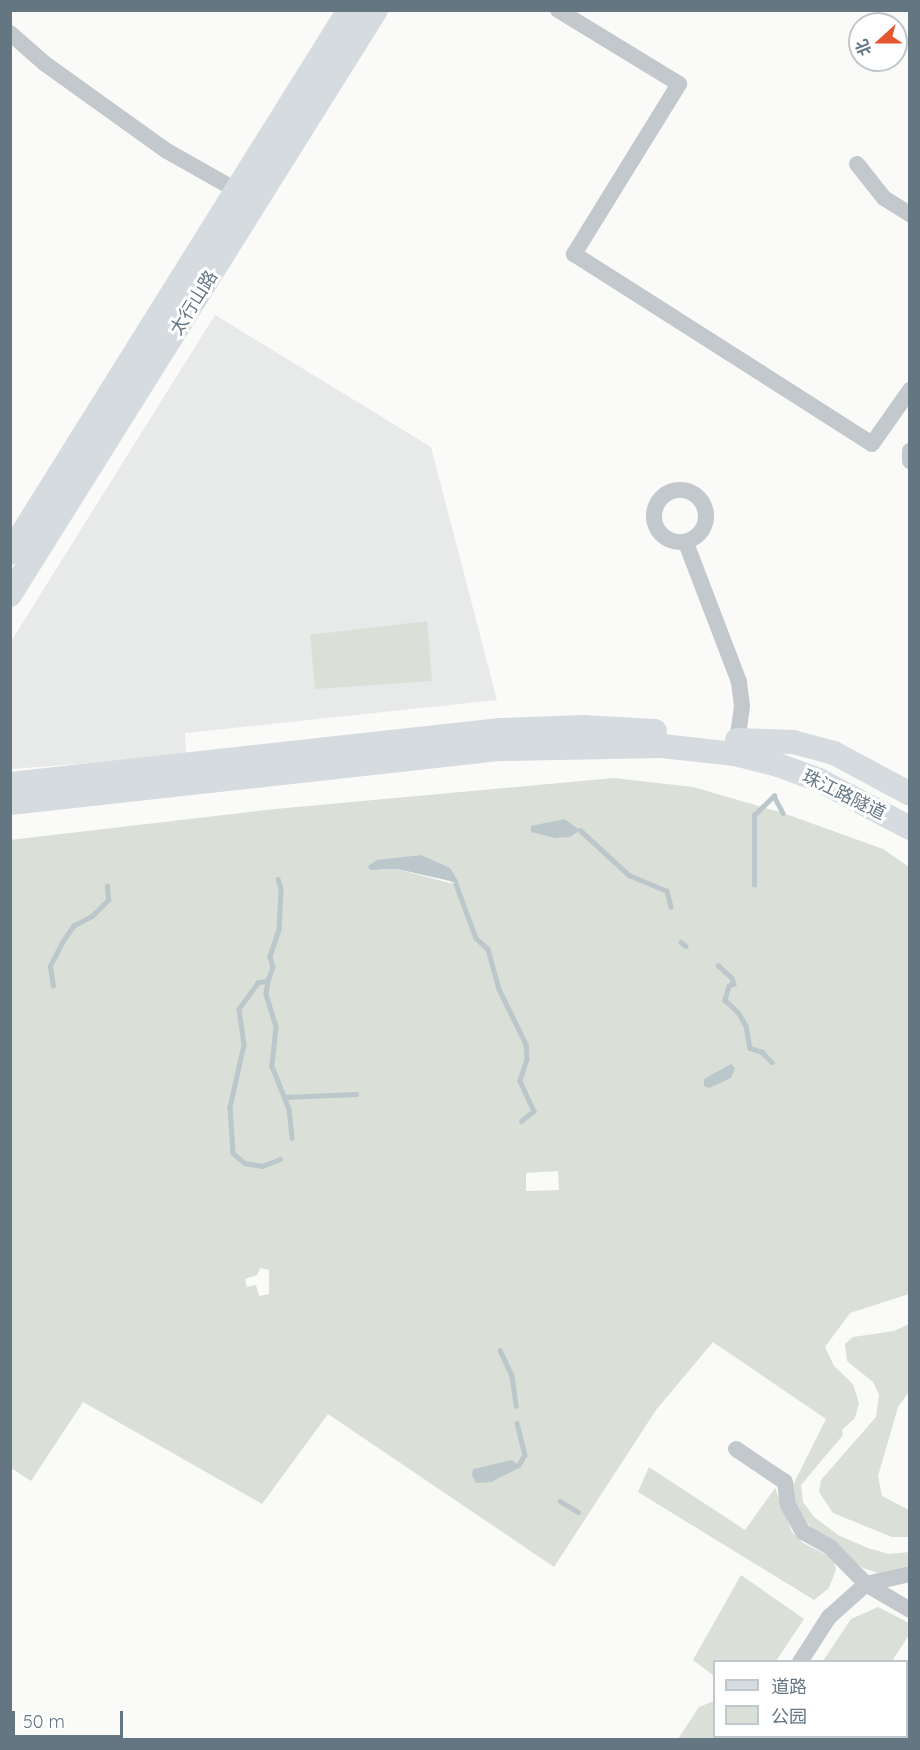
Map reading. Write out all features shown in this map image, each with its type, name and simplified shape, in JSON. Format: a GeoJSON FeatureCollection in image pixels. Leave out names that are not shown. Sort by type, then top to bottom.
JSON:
{"type":"FeatureCollection","features":[{"type":"Feature","properties":{"kind":"main road","name":"太行山路"},"geometry":{"type":"LineString","coordinates":[[10,553],[349,10]]}},
{"type":"Feature","properties":{"kind":"main road","name":"太行山路"},"geometry":{"type":"LineString","coordinates":[[10,595],[376,10]]}},
{"type":"Feature","properties":{"kind":"main road"},"geometry":{"type":"LineString","coordinates":[[10,784],[500,730],[582,727],[736,747],[780,759]]}},
{"type":"Feature","properties":{"kind":"main road"},"geometry":{"type":"LineString","coordinates":[[10,802],[502,749],[736,747],[794,742],[834,753],[909,794]]}},
{"type":"Feature","properties":{"kind":"main road"},"geometry":{"type":"LineString","coordinates":[[736,747],[909,845]]}},
{"type":"Feature","properties":{"kind":"main road","name":"珠江路隧道"},"geometry":{"type":"LineString","coordinates":[[780,759],[824,766],[909,810]]}},
{"type":"Feature","properties":{"kind":"main road","name":"珠江路隧道"},"geometry":{"type":"LineString","coordinates":[[780,759],[909,828]]}},
{"type":"Feature","properties":{"kind":"street"},"geometry":{"type":"LineString","coordinates":[[558,10],[679,84],[574,254],[872,444],[909,390]]}},
{"type":"Feature","properties":{"kind":"street"},"geometry":{"type":"LineString","coordinates":[[10,33],[44,63],[167,151],[236,190]]}},
{"type":"Feature","properties":{"kind":"street"},"geometry":{"type":"LineString","coordinates":[[857,164],[884,198],[909,214]]}},
{"type":"Feature","properties":{"kind":"street"},"geometry":{"type":"LineString","coordinates":[[909,451],[909,461]]}},
{"type":"Feature","properties":{"kind":"street"},"geometry":{"type":"LineString","coordinates":[[686,543],[739,682],[742,706],[736,747]]}},
{"type":"Feature","properties":{"kind":"street"},"geometry":{"type":"LineString","coordinates":[[736,1449],[785,1482],[788,1505],[802,1532],[830,1547],[866,1584],[909,1610]]}},
{"type":"Feature","properties":{"kind":"street"},"geometry":{"type":"LineString","coordinates":[[801,1660],[829,1617],[866,1584],[909,1574]]}},
{"type":"Feature","properties":{"kind":"shaded area"},"geometry":{"type":"Polygon","coordinates":[[[215,315],[431,447],[497,700],[185,733],[186,756],[11,769],[10,643],[215,315]]]}},
{"type":"Feature","properties":{"kind":"shaded area"},"geometry":{"type":"Polygon","coordinates":[[[564,819],[580,830],[570,837],[555,838],[531,832],[531,826],[564,819]]]}},
{"type":"Feature","properties":{"kind":"shaded area"},"geometry":{"type":"Polygon","coordinates":[[[421,855],[450,868],[459,883],[397,869],[370,870],[368,866],[377,860],[421,855]]]}},
{"type":"Feature","properties":{"kind":"shaded area"},"geometry":{"type":"Polygon","coordinates":[[[731,1064],[735,1068],[731,1078],[709,1088],[704,1086],[704,1079],[731,1064]]]}},
{"type":"Feature","properties":{"kind":"shaded area"},"geometry":{"type":"Polygon","coordinates":[[[512,1460],[521,1467],[491,1482],[476,1483],[472,1475],[473,1469],[512,1460]]]}},
{"type":"Feature","properties":{"kind":"green space"},"geometry":{"type":"Polygon","coordinates":[[[427,621],[432,681],[315,689],[310,635],[427,621]]]}},
{"type":"Feature","properties":{"kind":"green space"},"geometry":{"type":"Polygon","coordinates":[[[614,778],[693,787],[783,813],[883,849],[909,867],[909,1294],[850,1313],[825,1347],[834,1366],[853,1384],[859,1403],[855,1418],[842,1430],[843,1435],[801,1485],[803,1502],[814,1517],[838,1535],[889,1554],[909,1552],[909,1566],[878,1573],[863,1568],[813,1531],[792,1499],[793,1485],[826,1419],[713,1342],[656,1410],[554,1567],[328,1414],[262,1504],[83,1402],[31,1481],[11,1468],[10,840],[275,809],[614,778]],[[421,855],[399,858],[379,870],[397,869],[453,884],[421,855]],[[558,1171],[526,1173],[526,1191],[559,1190],[558,1171]],[[260,1268],[257,1275],[245,1279],[247,1287],[256,1285],[259,1296],[269,1294],[269,1270],[260,1268]]]}},
{"type":"Feature","properties":{"kind":"green space"},"geometry":{"type":"Polygon","coordinates":[[[909,1324],[909,1392],[898,1407],[878,1476],[882,1496],[909,1510],[909,1537],[892,1537],[833,1513],[819,1492],[821,1480],[876,1417],[879,1395],[873,1382],[847,1361],[845,1344],[853,1337],[894,1331],[909,1324]]]}},
{"type":"Feature","properties":{"kind":"green space"},"geometry":{"type":"Polygon","coordinates":[[[649,1467],[745,1530],[775,1488],[792,1532],[803,1543],[833,1558],[836,1569],[829,1588],[814,1600],[638,1492],[649,1467]]]}},
{"type":"Feature","properties":{"kind":"green space"},"geometry":{"type":"Polygon","coordinates":[[[741,1575],[804,1619],[777,1660],[713,1660],[713,1675],[693,1660],[741,1575]]]}},
{"type":"Feature","properties":{"kind":"green space"},"geometry":{"type":"Polygon","coordinates":[[[878,1607],[909,1623],[909,1635],[893,1660],[824,1660],[851,1619],[878,1607]]]}},
{"type":"Feature","properties":{"kind":"green space"},"geometry":{"type":"Polygon","coordinates":[[[713,1701],[713,1738],[726,1739],[678,1739],[699,1707],[713,1701]]]}},
{"type":"Feature","properties":{"kind":"waterway"},"geometry":{"type":"LineString","coordinates":[[754,885],[754,815],[774,796],[783,813]]}},
{"type":"Feature","properties":{"kind":"waterway"},"geometry":{"type":"LineString","coordinates":[[580,830],[629,875],[667,891],[671,907]]}},
{"type":"Feature","properties":{"kind":"waterway"},"geometry":{"type":"LineString","coordinates":[[278,879],[281,889],[279,930],[270,956],[273,967],[268,981],[258,983],[239,1009],[244,1045],[230,1107],[233,1153],[245,1163],[262,1166],[280,1159]]}},
{"type":"Feature","properties":{"kind":"waterway"},"geometry":{"type":"LineString","coordinates":[[456,884],[476,938],[488,949],[499,989],[526,1044],[527,1059],[520,1081],[534,1111],[522,1121]]}},
{"type":"Feature","properties":{"kind":"waterway"},"geometry":{"type":"LineString","coordinates":[[53,986],[50,966],[61,944],[73,926],[92,916],[108,900],[107,886]]}},
{"type":"Feature","properties":{"kind":"waterway"},"geometry":{"type":"LineString","coordinates":[[681,942],[686,946]]}},
{"type":"Feature","properties":{"kind":"waterway"},"geometry":{"type":"LineString","coordinates":[[718,965],[732,978],[734,984],[729,986],[725,1000],[738,1012],[746,1026],[750,1048],[762,1052],[772,1062]]}},
{"type":"Feature","properties":{"kind":"waterway"},"geometry":{"type":"LineString","coordinates":[[268,981],[266,994],[276,1027],[272,1066],[289,1109],[292,1138]]}},
{"type":"Feature","properties":{"kind":"waterway"},"geometry":{"type":"LineString","coordinates":[[284,1097],[356,1094]]}},
{"type":"Feature","properties":{"kind":"waterway"},"geometry":{"type":"LineString","coordinates":[[500,1350],[512,1376],[516,1406]]}},
{"type":"Feature","properties":{"kind":"waterway"},"geometry":{"type":"LineString","coordinates":[[517,1423],[525,1455],[519,1465]]}},
{"type":"Feature","properties":{"kind":"waterway"},"geometry":{"type":"LineString","coordinates":[[560,1501],[578,1512]]}}]}
